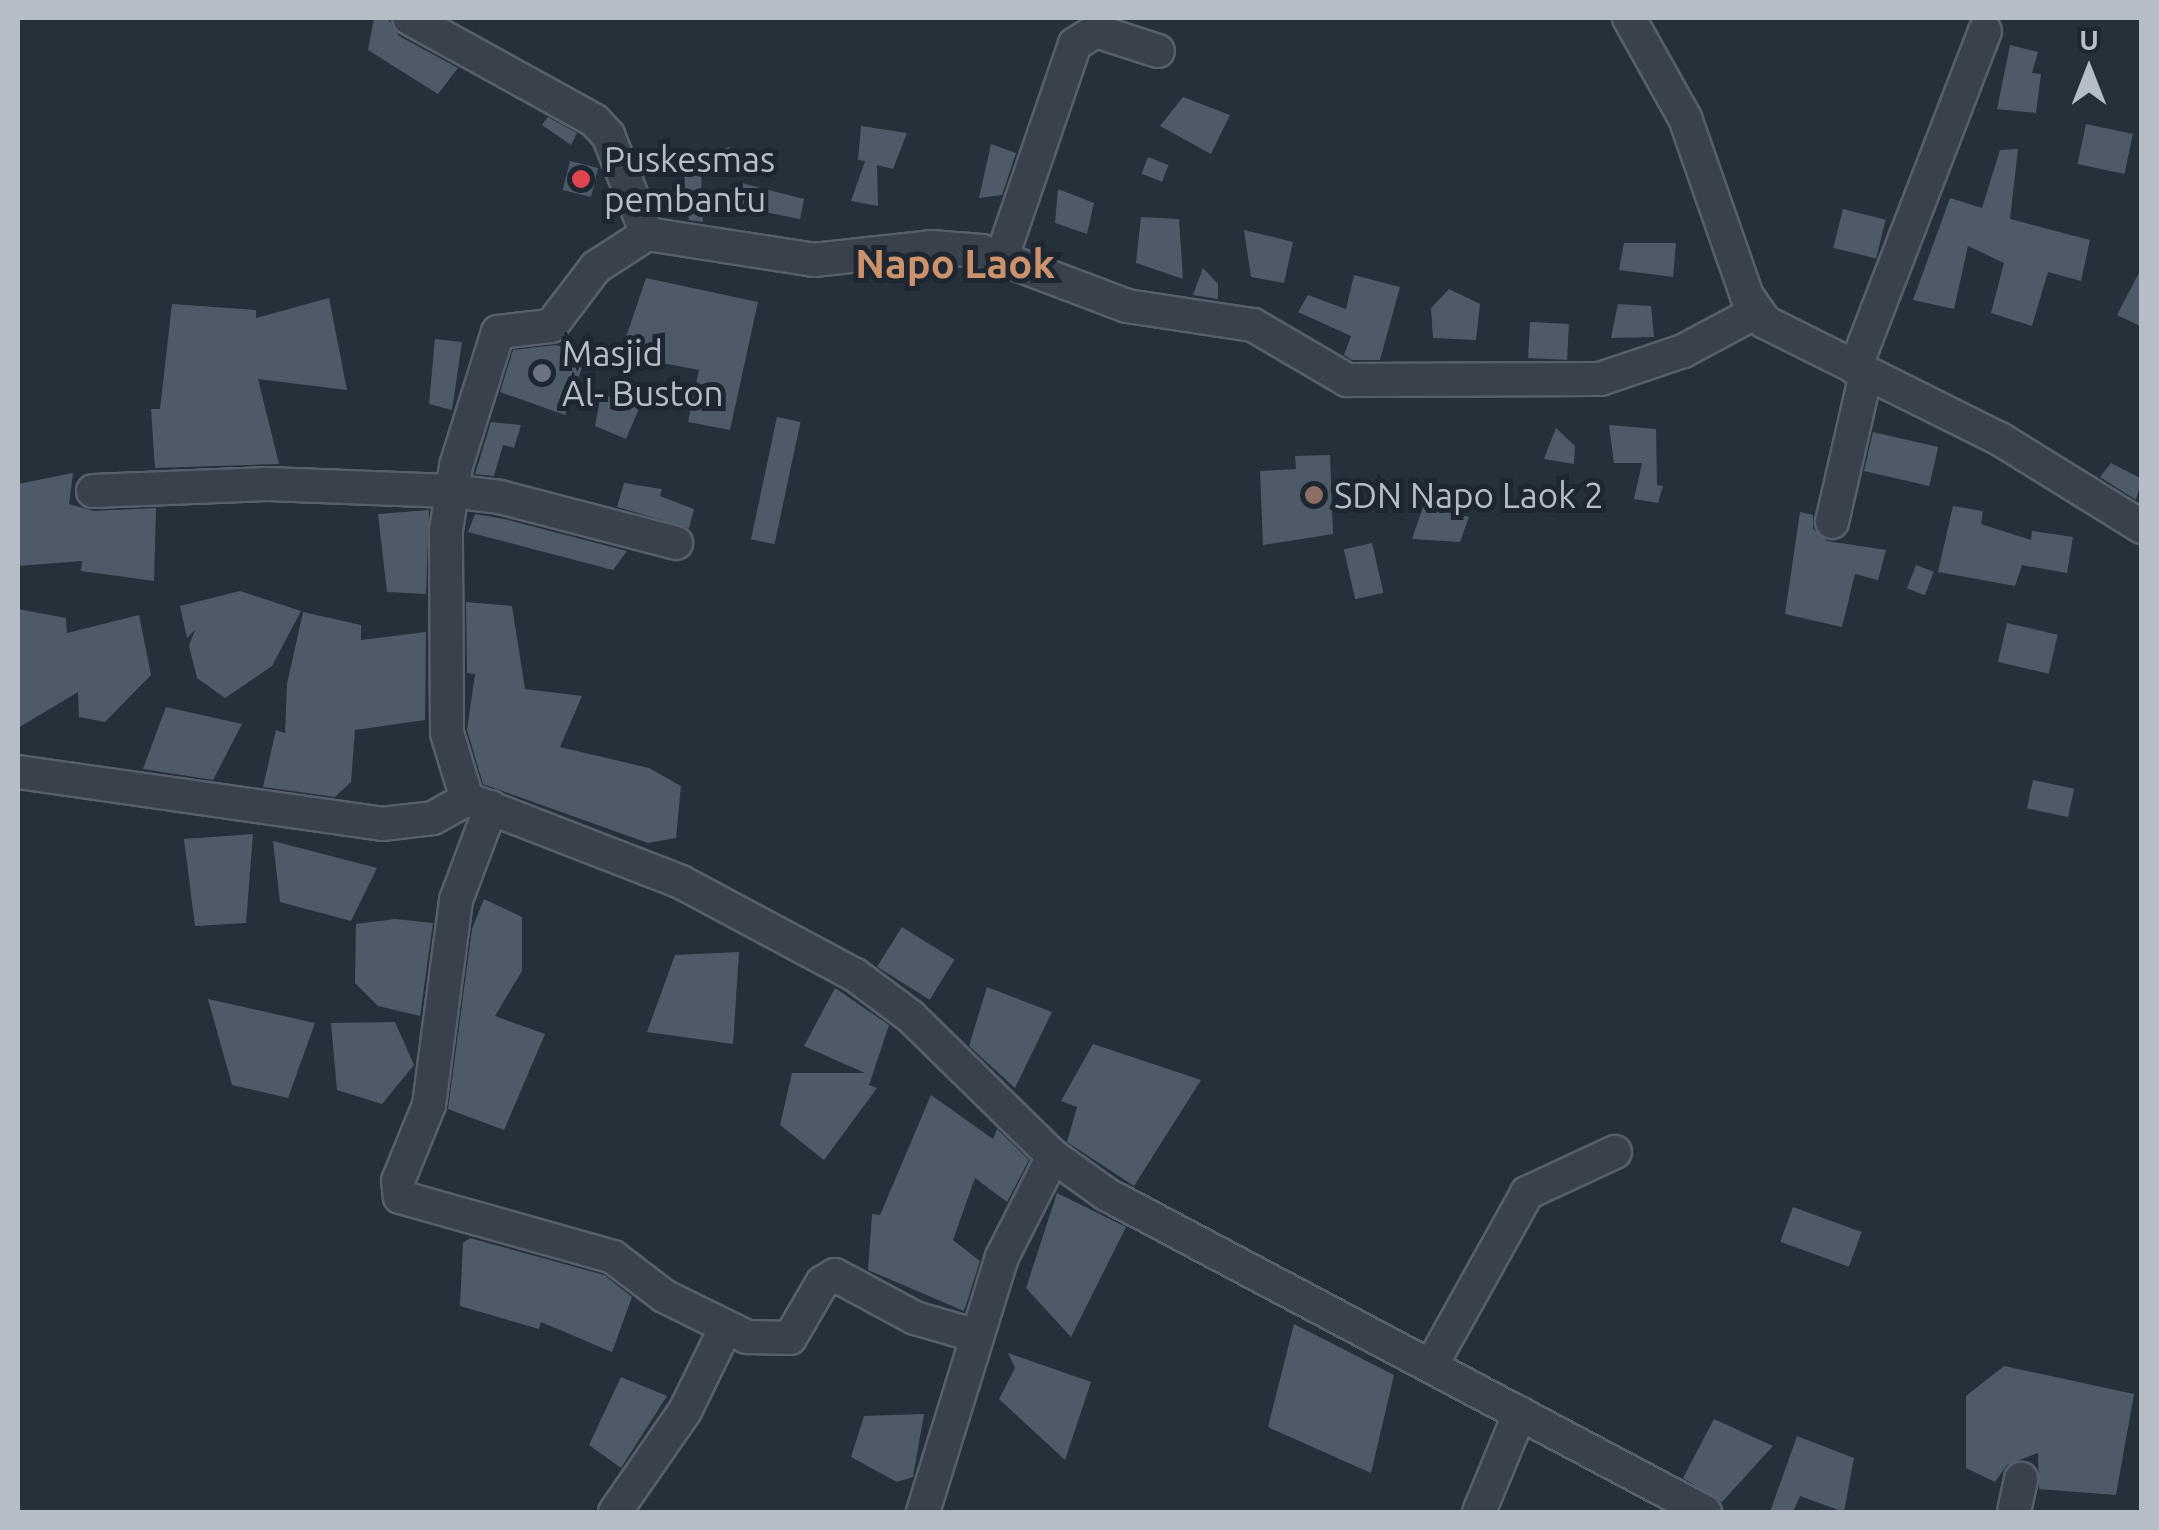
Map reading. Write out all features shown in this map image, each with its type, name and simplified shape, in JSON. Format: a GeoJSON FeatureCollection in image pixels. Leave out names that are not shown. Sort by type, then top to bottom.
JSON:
{"type":"FeatureCollection","features":[{"type":"Feature","properties":{"kind":"street"},"geometry":{"type":"LineString","coordinates":[[410,18],[525,76],[594,120],[608,135],[648,234]]}},
{"type":"Feature","properties":{"kind":"street"},"geometry":{"type":"LineString","coordinates":[[1629,18],[1686,118],[1756,312],[1786,338],[2000,439],[2142,527]]}},
{"type":"Feature","properties":{"kind":"street"},"geometry":{"type":"LineString","coordinates":[[1002,258],[1074,44],[1096,32],[1158,51]]}},
{"type":"Feature","properties":{"kind":"street"},"geometry":{"type":"LineString","coordinates":[[1832,522],[1861,371],[1985,32]]}},
{"type":"Feature","properties":{"kind":"street"},"geometry":{"type":"LineString","coordinates":[[978,1336],[915,1318],[835,1275],[822,1283],[790,1338],[768,1340],[726,1328],[664,1296],[613,1258],[510,1232],[397,1191],[429,1105],[456,900],[479,803],[447,732],[442,631],[450,492],[498,332],[551,326],[596,267],[648,234],[814,260],[931,247],[1002,258],[1127,306],[1253,325],[1347,380],[1600,379],[1682,351],[1756,312]]}},
{"type":"Feature","properties":{"kind":"street"},"geometry":{"type":"LineString","coordinates":[[93,491],[268,484],[450,492],[500,497],[676,543]]}},
{"type":"Feature","properties":{"kind":"street"},"geometry":{"type":"LineString","coordinates":[[18,772],[382,824],[432,818],[479,803],[682,882],[885,994],[966,1064],[1053,1156],[1167,1231],[1432,1364],[1705,1512]]}},
{"type":"Feature","properties":{"kind":"street"},"geometry":{"type":"LineString","coordinates":[[1432,1364],[1527,1193],[1616,1152]]}},
{"type":"Feature","properties":{"kind":"street"},"geometry":{"type":"LineString","coordinates":[[923,1512],[1009,1240],[1053,1156]]}},
{"type":"Feature","properties":{"kind":"street"},"geometry":{"type":"LineString","coordinates":[[615,1512],[685,1410],[726,1328]]}},
{"type":"Feature","properties":{"kind":"street"},"geometry":{"type":"LineString","coordinates":[[1479,1512],[1520,1414]]}},
{"type":"Feature","properties":{"kind":"street"},"geometry":{"type":"LineString","coordinates":[[2014,1512],[2020,1480]]}},
{"type":"Feature","properties":{"kind":"building"},"geometry":{"type":"Polygon","coordinates":[[[374,18],[389,20],[399,36],[458,68],[438,94],[368,50],[374,18]]]}},
{"type":"Feature","properties":{"kind":"building"},"geometry":{"type":"Polygon","coordinates":[[[2010,45],[2038,52],[2032,73],[2041,74],[2036,113],[1997,109],[2010,45]]]}},
{"type":"Feature","properties":{"kind":"building"},"geometry":{"type":"Polygon","coordinates":[[[1183,97],[1230,115],[1211,154],[1160,126],[1183,97]]]}},
{"type":"Feature","properties":{"kind":"building"},"geometry":{"type":"Polygon","coordinates":[[[548,117],[577,133],[571,145],[542,125],[548,117]]]}},
{"type":"Feature","properties":{"kind":"building"},"geometry":{"type":"Polygon","coordinates":[[[2086,124],[2133,134],[2124,174],[2077,164],[2086,124]]]}},
{"type":"Feature","properties":{"kind":"building"},"geometry":{"type":"Polygon","coordinates":[[[861,126],[907,133],[893,169],[877,165],[878,206],[851,201],[865,161],[858,160],[861,126]]]}},
{"type":"Feature","properties":{"kind":"building"},"geometry":{"type":"Polygon","coordinates":[[[991,144],[1016,153],[1002,195],[979,198],[991,144]]]}},
{"type":"Feature","properties":{"kind":"building"},"geometry":{"type":"Polygon","coordinates":[[[730,147],[733,168],[712,170],[712,152],[730,147]]]}},
{"type":"Feature","properties":{"kind":"building"},"geometry":{"type":"Polygon","coordinates":[[[2018,149],[2010,219],[2090,240],[2081,281],[2048,272],[2032,326],[1991,313],[2004,263],[1968,246],[1954,309],[1913,300],[1950,198],[1982,208],[2000,150],[2018,149]]]}},
{"type":"Feature","properties":{"kind":"building"},"geometry":{"type":"Polygon","coordinates":[[[1148,157],[1169,165],[1162,182],[1142,174],[1148,157]]]}},
{"type":"Feature","properties":{"kind":"building","name":"Puskesmas pembantu"},"geometry":{"type":"Polygon","coordinates":[[[570,161],[598,168],[591,197],[563,190],[570,161]]]}},
{"type":"Feature","properties":{"kind":"building"},"geometry":{"type":"Polygon","coordinates":[[[683,170],[701,170],[703,222],[689,220],[683,170]]]}},
{"type":"Feature","properties":{"kind":"building"},"geometry":{"type":"Polygon","coordinates":[[[742,183],[804,199],[800,219],[759,211],[741,216],[742,183]]]}},
{"type":"Feature","properties":{"kind":"building"},"geometry":{"type":"Polygon","coordinates":[[[1058,189],[1094,203],[1087,234],[1055,223],[1058,189]]]}},
{"type":"Feature","properties":{"kind":"building"},"geometry":{"type":"Polygon","coordinates":[[[1843,209],[1886,220],[1876,258],[1833,248],[1843,209]]]}},
{"type":"Feature","properties":{"kind":"building"},"geometry":{"type":"Polygon","coordinates":[[[1141,217],[1179,219],[1183,279],[1136,263],[1141,217]]]}},
{"type":"Feature","properties":{"kind":"building"},"geometry":{"type":"Polygon","coordinates":[[[1244,230],[1293,242],[1284,283],[1251,277],[1244,230]]]}},
{"type":"Feature","properties":{"kind":"building"},"geometry":{"type":"Polygon","coordinates":[[[1624,243],[1676,243],[1673,277],[1619,270],[1624,243]]]}},
{"type":"Feature","properties":{"kind":"building"},"geometry":{"type":"Polygon","coordinates":[[[2142,267],[2142,327],[2117,315],[2142,267]]]}},
{"type":"Feature","properties":{"kind":"building"},"geometry":{"type":"Polygon","coordinates":[[[1203,268],[1218,284],[1218,299],[1193,295],[1203,268]]]}},
{"type":"Feature","properties":{"kind":"building"},"geometry":{"type":"Polygon","coordinates":[[[1354,275],[1400,287],[1380,360],[1352,360],[1344,355],[1351,336],[1298,312],[1308,295],[1346,309],[1354,275]]]}},
{"type":"Feature","properties":{"kind":"building"},"geometry":{"type":"Polygon","coordinates":[[[646,278],[758,302],[730,430],[688,422],[699,370],[620,355],[646,278]]]}},
{"type":"Feature","properties":{"kind":"building"},"geometry":{"type":"Polygon","coordinates":[[[1449,289],[1480,304],[1476,340],[1433,338],[1431,308],[1449,289]]]}},
{"type":"Feature","properties":{"kind":"building"},"geometry":{"type":"Polygon","coordinates":[[[329,298],[347,390],[258,379],[279,464],[155,468],[151,409],[160,409],[172,304],[256,310],[256,318],[329,298]]]}},
{"type":"Feature","properties":{"kind":"building"},"geometry":{"type":"Polygon","coordinates":[[[1618,304],[1651,306],[1654,337],[1611,338],[1618,304]]]}},
{"type":"Feature","properties":{"kind":"building"},"geometry":{"type":"Polygon","coordinates":[[[1530,322],[1569,324],[1567,360],[1528,358],[1530,322]]]}},
{"type":"Feature","properties":{"kind":"building"},"geometry":{"type":"Polygon","coordinates":[[[435,339],[462,342],[452,410],[429,404],[435,339]]]}},
{"type":"Feature","properties":{"kind":"building","name":"Masjid Al- Buston"},"geometry":{"type":"Polygon","coordinates":[[[556,345],[586,356],[565,415],[500,392],[513,350],[556,345]]]}},
{"type":"Feature","properties":{"kind":"building"},"geometry":{"type":"Polygon","coordinates":[[[601,395],[641,404],[626,439],[595,426],[601,395]]]}},
{"type":"Feature","properties":{"kind":"building"},"geometry":{"type":"Polygon","coordinates":[[[777,417],[800,422],[774,544],[751,539],[777,417]]]}},
{"type":"Feature","properties":{"kind":"building"},"geometry":{"type":"Polygon","coordinates":[[[491,422],[521,425],[514,448],[503,445],[494,476],[475,474],[491,422]]]}},
{"type":"Feature","properties":{"kind":"building"},"geometry":{"type":"Polygon","coordinates":[[[1609,425],[1656,429],[1657,485],[1663,486],[1658,503],[1634,499],[1642,463],[1614,463],[1609,425]]]}},
{"type":"Feature","properties":{"kind":"building"},"geometry":{"type":"Polygon","coordinates":[[[1556,428],[1575,446],[1574,464],[1544,459],[1556,428]]]}},
{"type":"Feature","properties":{"kind":"building"},"geometry":{"type":"Polygon","coordinates":[[[1873,432],[1938,447],[1929,486],[1864,471],[1873,432]]]}},
{"type":"Feature","properties":{"kind":"building"},"geometry":{"type":"Polygon","coordinates":[[[1330,455],[1333,534],[1263,545],[1260,471],[1296,469],[1295,456],[1330,455]]]}},
{"type":"Feature","properties":{"kind":"building"},"geometry":{"type":"Polygon","coordinates":[[[2111,463],[2142,479],[2136,500],[2100,477],[2111,463]]]}},
{"type":"Feature","properties":{"kind":"building"},"geometry":{"type":"Polygon","coordinates":[[[73,473],[69,504],[94,511],[156,508],[154,581],[81,571],[82,561],[18,566],[18,484],[73,473]]]}},
{"type":"Feature","properties":{"kind":"building"},"geometry":{"type":"Polygon","coordinates":[[[624,483],[662,489],[660,496],[694,509],[689,528],[617,507],[624,483]]]}},
{"type":"Feature","properties":{"kind":"building"},"geometry":{"type":"Polygon","coordinates":[[[1953,506],[1983,511],[1981,524],[2031,540],[2032,531],[2073,537],[2067,573],[2022,565],[2015,586],[1938,572],[1953,506]]]}},
{"type":"Feature","properties":{"kind":"building"},"geometry":{"type":"Polygon","coordinates":[[[1423,507],[1469,517],[1460,542],[1412,539],[1423,507]]]}},
{"type":"Feature","properties":{"kind":"building"},"geometry":{"type":"Polygon","coordinates":[[[429,510],[426,594],[387,592],[378,514],[429,510]]]}},
{"type":"Feature","properties":{"kind":"building"},"geometry":{"type":"Polygon","coordinates":[[[1800,512],[1813,515],[1813,529],[1827,541],[1886,550],[1878,580],[1855,574],[1842,627],[1785,614],[1800,512]]]}},
{"type":"Feature","properties":{"kind":"building"},"geometry":{"type":"Polygon","coordinates":[[[475,514],[627,551],[613,570],[468,532],[475,514]]]}},
{"type":"Feature","properties":{"kind":"building"},"geometry":{"type":"Polygon","coordinates":[[[1372,543],[1383,593],[1355,599],[1344,550],[1372,543]]]}},
{"type":"Feature","properties":{"kind":"building"},"geometry":{"type":"Polygon","coordinates":[[[1916,565],[1934,572],[1925,595],[1907,588],[1916,565]]]}},
{"type":"Feature","properties":{"kind":"building"},"geometry":{"type":"Polygon","coordinates":[[[240,591],[301,611],[272,666],[225,698],[197,678],[189,646],[195,630],[187,638],[180,606],[240,591]]]}},
{"type":"Feature","properties":{"kind":"building"},"geometry":{"type":"Polygon","coordinates":[[[466,602],[512,606],[525,689],[582,696],[560,747],[649,768],[681,786],[676,838],[648,843],[483,784],[467,730],[475,674],[467,673],[466,602]]]}},
{"type":"Feature","properties":{"kind":"building"},"geometry":{"type":"Polygon","coordinates":[[[18,609],[66,618],[67,633],[139,615],[151,675],[105,722],[79,717],[78,692],[18,728],[18,609]]]}},
{"type":"Feature","properties":{"kind":"building"},"geometry":{"type":"Polygon","coordinates":[[[303,612],[361,625],[361,640],[426,632],[425,720],[355,730],[351,782],[335,797],[263,787],[276,730],[285,733],[287,684],[303,612]]]}},
{"type":"Feature","properties":{"kind":"building"},"geometry":{"type":"Polygon","coordinates":[[[2007,623],[2058,635],[2049,674],[1998,662],[2007,623]]]}},
{"type":"Feature","properties":{"kind":"building"},"geometry":{"type":"Polygon","coordinates":[[[166,707],[242,724],[213,780],[143,769],[166,707]]]}},
{"type":"Feature","properties":{"kind":"building"},"geometry":{"type":"Polygon","coordinates":[[[2033,780],[2074,789],[2068,817],[2027,808],[2033,780]]]}},
{"type":"Feature","properties":{"kind":"building"},"geometry":{"type":"Polygon","coordinates":[[[253,834],[246,923],[195,926],[184,839],[253,834]]]}},
{"type":"Feature","properties":{"kind":"building"},"geometry":{"type":"Polygon","coordinates":[[[273,841],[377,868],[351,921],[280,902],[273,841]]]}},
{"type":"Feature","properties":{"kind":"building"},"geometry":{"type":"Polygon","coordinates":[[[484,899],[522,917],[522,971],[495,1016],[545,1034],[504,1130],[448,1109],[472,929],[484,899]]]}},
{"type":"Feature","properties":{"kind":"building"},"geometry":{"type":"Polygon","coordinates":[[[395,919],[433,923],[420,1016],[378,1006],[355,983],[356,924],[395,919]]]}},
{"type":"Feature","properties":{"kind":"building"},"geometry":{"type":"Polygon","coordinates":[[[902,927],[955,960],[930,1000],[877,967],[902,927]]]}},
{"type":"Feature","properties":{"kind":"building"},"geometry":{"type":"Polygon","coordinates":[[[739,952],[733,1044],[647,1032],[675,955],[739,952]]]}},
{"type":"Feature","properties":{"kind":"building"},"geometry":{"type":"Polygon","coordinates":[[[987,987],[1052,1012],[1015,1088],[969,1046],[987,987]]]}},
{"type":"Feature","properties":{"kind":"building"},"geometry":{"type":"Polygon","coordinates":[[[835,988],[889,1025],[869,1085],[877,1088],[824,1160],[780,1125],[792,1073],[865,1073],[804,1046],[835,988]]]}},
{"type":"Feature","properties":{"kind":"building"},"geometry":{"type":"Polygon","coordinates":[[[208,999],[315,1023],[288,1098],[232,1085],[208,999]]]}},
{"type":"Feature","properties":{"kind":"building"},"geometry":{"type":"Polygon","coordinates":[[[395,1022],[414,1065],[382,1104],[337,1090],[331,1023],[395,1022]]]}},
{"type":"Feature","properties":{"kind":"building"},"geometry":{"type":"Polygon","coordinates":[[[1093,1044],[1201,1080],[1134,1186],[1067,1142],[1077,1107],[1061,1101],[1093,1044]]]}},
{"type":"Feature","properties":{"kind":"building"},"geometry":{"type":"Polygon","coordinates":[[[931,1095],[993,1139],[997,1129],[1029,1160],[1007,1202],[975,1178],[953,1240],[980,1261],[964,1311],[868,1270],[872,1214],[880,1215],[931,1095]]]}},
{"type":"Feature","properties":{"kind":"building"},"geometry":{"type":"Polygon","coordinates":[[[1057,1193],[1126,1227],[1071,1337],[1026,1288],[1057,1193]]]}},
{"type":"Feature","properties":{"kind":"building"},"geometry":{"type":"Polygon","coordinates":[[[1793,1207],[1862,1232],[1849,1267],[1780,1242],[1793,1207]]]}},
{"type":"Feature","properties":{"kind":"building"},"geometry":{"type":"Polygon","coordinates":[[[470,1238],[604,1275],[632,1297],[612,1352],[541,1322],[539,1329],[460,1306],[463,1243],[470,1238]]]}},
{"type":"Feature","properties":{"kind":"building"},"geometry":{"type":"Polygon","coordinates":[[[1294,1324],[1394,1375],[1371,1473],[1268,1427],[1294,1324]]]}},
{"type":"Feature","properties":{"kind":"building"},"geometry":{"type":"Polygon","coordinates":[[[1008,1353],[1091,1382],[1065,1460],[999,1399],[1015,1368],[1008,1353]]]}},
{"type":"Feature","properties":{"kind":"building"},"geometry":{"type":"Polygon","coordinates":[[[2004,1366],[2134,1394],[2116,1495],[2039,1489],[2038,1453],[2007,1465],[1995,1482],[1966,1468],[1966,1396],[2004,1366]]]}},
{"type":"Feature","properties":{"kind":"building"},"geometry":{"type":"Polygon","coordinates":[[[621,1377],[667,1396],[621,1468],[589,1445],[621,1377]]]}},
{"type":"Feature","properties":{"kind":"building"},"geometry":{"type":"Polygon","coordinates":[[[924,1414],[913,1477],[897,1482],[851,1457],[864,1416],[924,1414]]]}},
{"type":"Feature","properties":{"kind":"building"},"geometry":{"type":"Polygon","coordinates":[[[1714,1419],[1773,1446],[1722,1502],[1683,1478],[1714,1419]]]}},
{"type":"Feature","properties":{"kind":"building"},"geometry":{"type":"Polygon","coordinates":[[[1797,1436],[1854,1458],[1844,1512],[1800,1496],[1793,1512],[1770,1512],[1797,1436]]]}},
{"type":"Feature","properties":{"kind":"place","name":"Puskesmas pembantu"},"geometry":{"type":"Point","coordinates":[581,179]}},
{"type":"Feature","properties":{"kind":"place","name":"Masjid Al- Buston"},"geometry":{"type":"Point","coordinates":[542,373]}},
{"type":"Feature","properties":{"kind":"place","name":"SDN Napo Laok 2"},"geometry":{"type":"Point","coordinates":[1314,495]}},
{"type":"Feature","properties":{"kind":"district","name":"Napo Laok"},"geometry":{"type":"Point","coordinates":[955,264]}}]}
